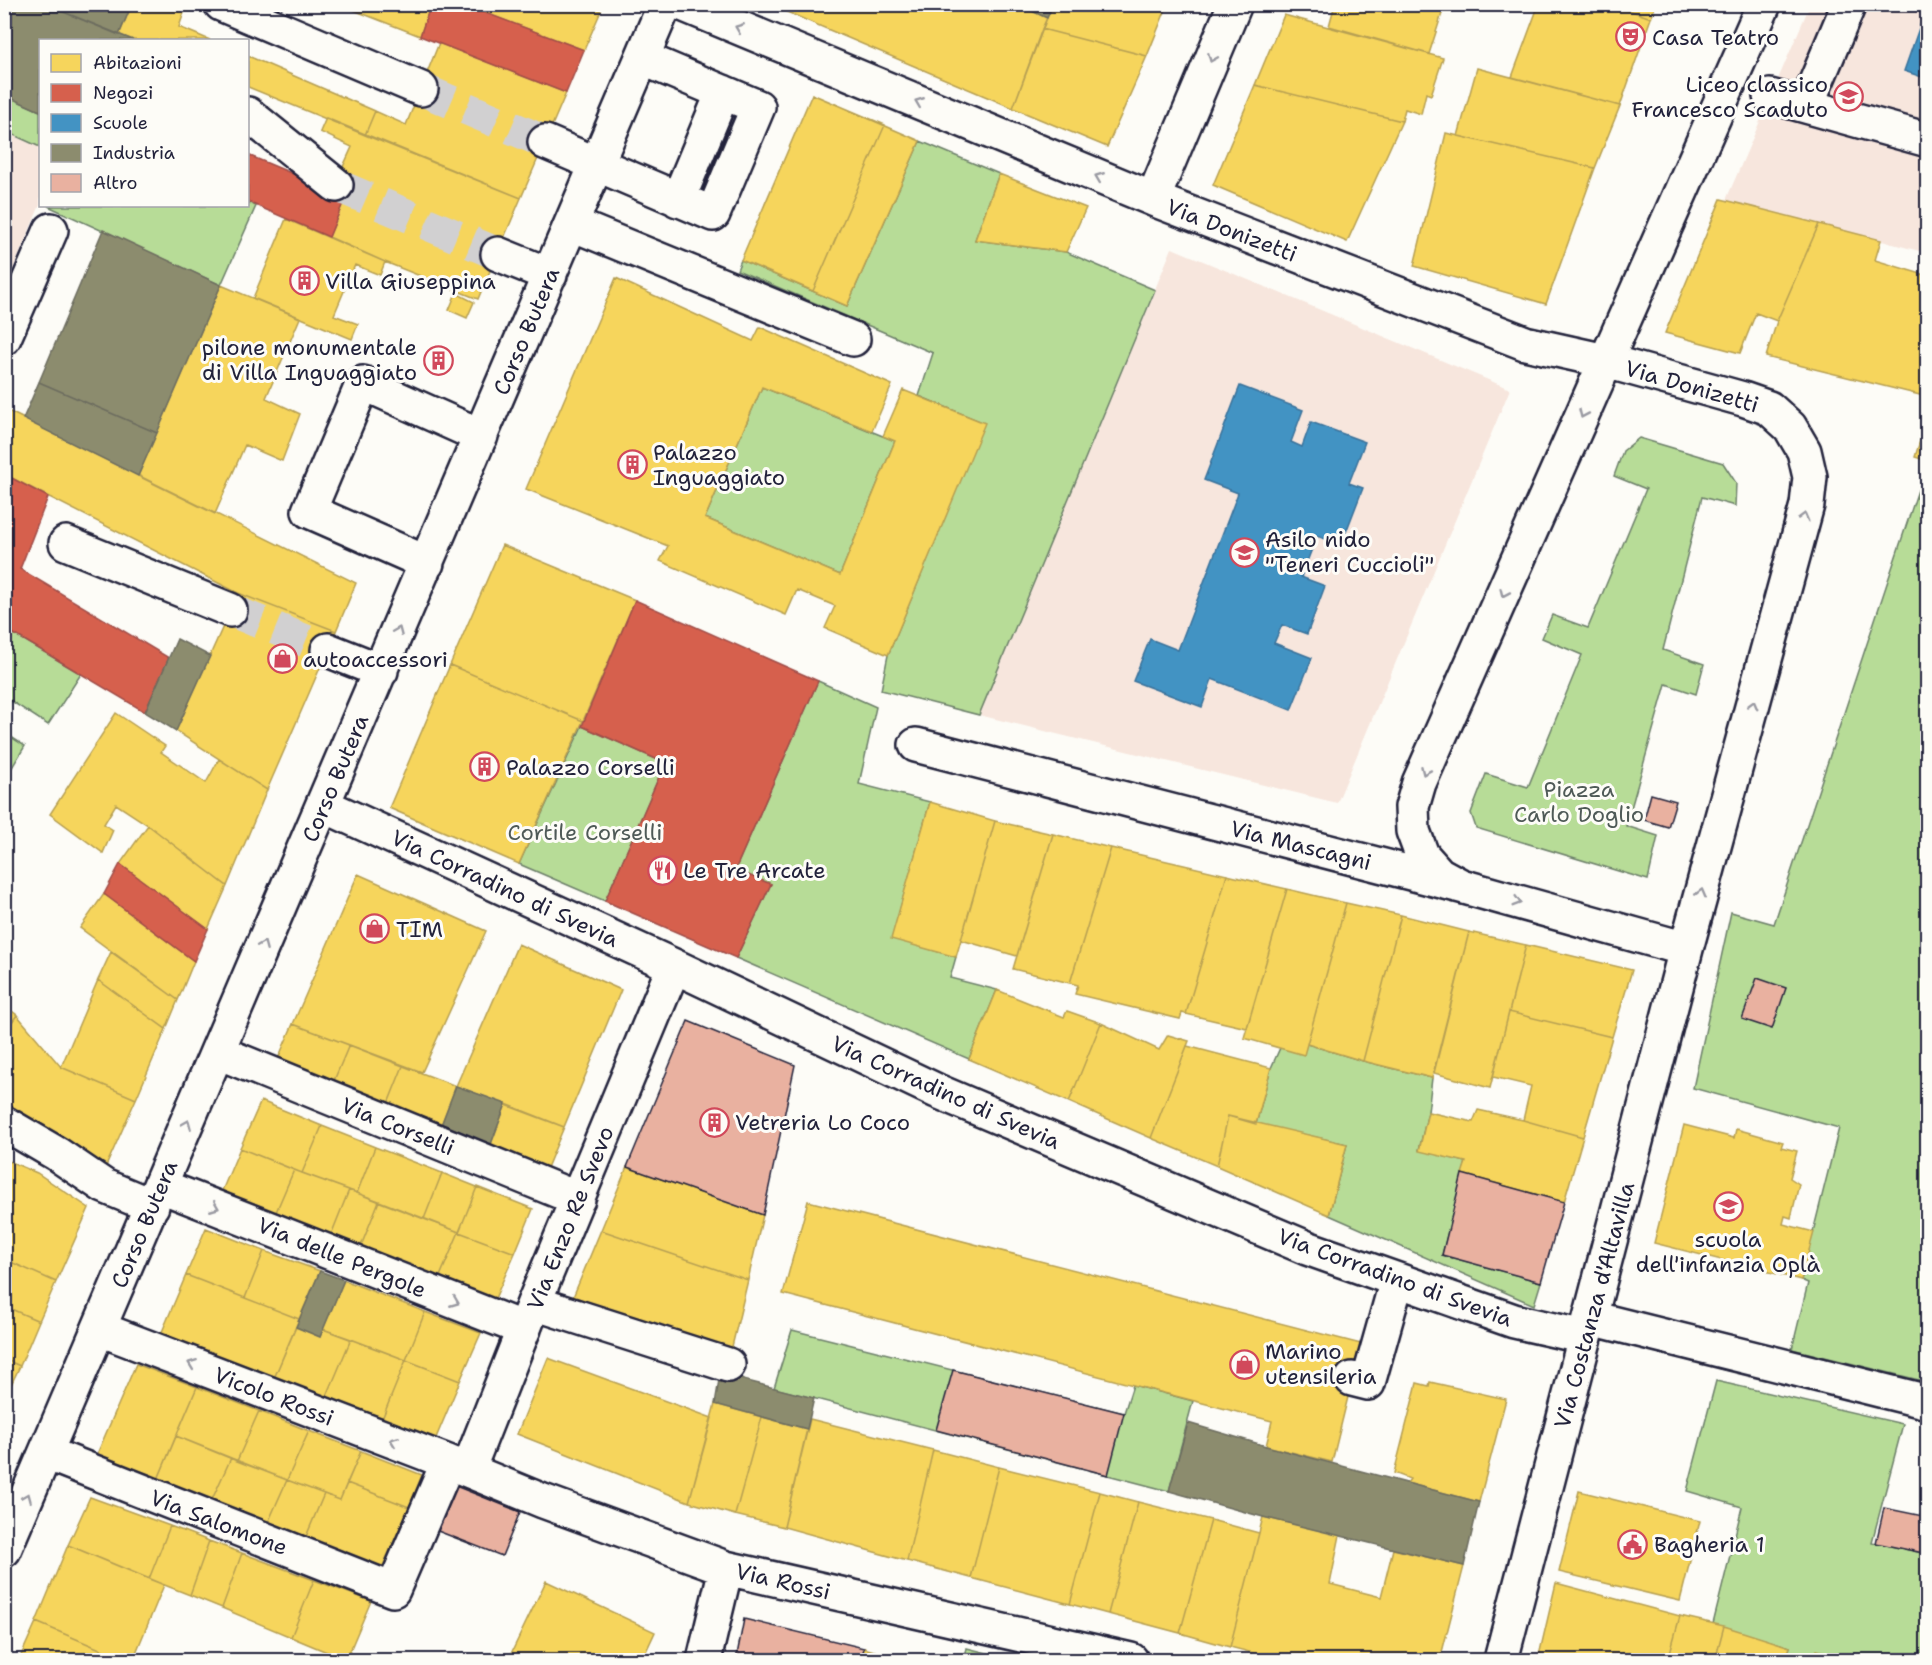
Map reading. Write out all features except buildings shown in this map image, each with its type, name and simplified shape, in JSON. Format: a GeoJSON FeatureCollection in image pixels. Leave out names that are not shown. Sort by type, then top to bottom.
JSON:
{"type":"FeatureCollection","features":[{"type":"Feature","properties":{"kind":"street"},"geometry":{"type":"LineString","coordinates":[[221,4],[421,89]]}},
{"type":"Feature","properties":{"kind":"street","name":"Corso Butera"},"geometry":{"type":"LineString","coordinates":[[4,1550],[665,4]]}},
{"type":"Feature","properties":{"kind":"street","name":"Via Donizetti"},"geometry":{"type":"LineString","coordinates":[[682,4],[1153,199],[1525,343],[1606,361],[1743,399],[1769,408],[1790,427]]}},
{"type":"Feature","properties":{"kind":"street"},"geometry":{"type":"LineString","coordinates":[[1153,199],[1235,4]]}},
{"type":"Feature","properties":{"kind":"street"},"geometry":{"type":"LineString","coordinates":[[1461,886],[1438,874],[1422,855],[1413,831],[1412,807],[1419,783],[1764,4]]}},
{"type":"Feature","properties":{"kind":"street"},"geometry":{"type":"LineString","coordinates":[[1806,106],[1849,4]]}},
{"type":"Feature","properties":{"kind":"street"},"geometry":{"type":"LineString","coordinates":[[545,142],[713,214],[758,107],[642,58]]}},
{"type":"Feature","properties":{"kind":"street"},"geometry":{"type":"LineString","coordinates":[[1770,96],[1928,140]]}},
{"type":"Feature","properties":{"kind":"street"},"geometry":{"type":"LineString","coordinates":[[249,115],[336,185]]}},
{"type":"Feature","properties":{"kind":"street"},"geometry":{"type":"LineString","coordinates":[[572,224],[853,339]]}},
{"type":"Feature","properties":{"kind":"street"},"geometry":{"type":"LineString","coordinates":[[4,338],[51,230]]}},
{"type":"Feature","properties":{"kind":"street"},"geometry":{"type":"LineString","coordinates":[[498,254],[550,275]]}},
{"type":"Feature","properties":{"kind":"street"},"geometry":{"type":"LineString","coordinates":[[427,563],[309,511],[363,383],[481,436]]}},
{"type":"Feature","properties":{"kind":"street","name":"Via Costanza d'Altavilla"},"geometry":{"type":"LineString","coordinates":[[1501,1660],[1686,949],[1807,506],[1810,477],[1804,451],[1790,427]]}},
{"type":"Feature","properties":{"kind":"street"},"geometry":{"type":"LineString","coordinates":[[66,543],[230,610]]}},
{"type":"Feature","properties":{"kind":"street"},"geometry":{"type":"LineString","coordinates":[[328,650],[381,671]]}},
{"type":"Feature","properties":{"kind":"street","name":"Via Mascagni"},"geometry":{"type":"LineString","coordinates":[[916,745],[1461,886],[1686,949]]}},
{"type":"Feature","properties":{"kind":"street","name":"Via Corradino di Svevia"},"geometry":{"type":"LineString","coordinates":[[323,805],[674,966],[937,1091],[1307,1248],[1514,1321],[1588,1328],[1928,1402]]}},
{"type":"Feature","properties":{"kind":"street","name":"Via Enzo Re Svevo"},"geometry":{"type":"LineString","coordinates":[[393,1590],[458,1466],[529,1316],[674,966]]}},
{"type":"Feature","properties":{"kind":"street","name":"Via Corselli"},"geometry":{"type":"LineString","coordinates":[[218,1052],[578,1199]]}},
{"type":"Feature","properties":{"kind":"street","name":"Via delle Pergole"},"geometry":{"type":"LineString","coordinates":[[4,1123],[57,1154],[104,1186],[156,1196],[529,1316],[728,1365]]}},
{"type":"Feature","properties":{"kind":"street"},"geometry":{"type":"LineString","coordinates":[[1352,1379],[1368,1383],[1397,1280]]}},
{"type":"Feature","properties":{"kind":"street","name":"Vicolo Rossi"},"geometry":{"type":"LineString","coordinates":[[99,1329],[458,1466]]}},
{"type":"Feature","properties":{"kind":"street","name":"Via Salomone"},"geometry":{"type":"LineString","coordinates":[[46,1454],[393,1590]]}},
{"type":"Feature","properties":{"kind":"street","name":"Via Rossi"},"geometry":{"type":"LineString","coordinates":[[458,1466],[543,1501],[726,1568],[1131,1660]]}},
{"type":"Feature","properties":{"kind":"street"},"geometry":{"type":"LineString","coordinates":[[704,1660],[726,1568]]}},
{"type":"Feature","properties":{"kind":"shaded area","name":"Liceo classico Francesco Scaduto"},"geometry":{"type":"Polygon","coordinates":[[[1810,5],[1927,5],[1927,253],[1726,200],[1810,5]]]}},
{"type":"Feature","properties":{"kind":"shaded area"},"geometry":{"type":"Polygon","coordinates":[[[4,131],[39,147],[39,207],[5,288],[4,131]]]}},
{"type":"Feature","properties":{"kind":"shaded area","name":"Asilo nido \"Teneri Cuccioli\""},"geometry":{"type":"Polygon","coordinates":[[[1172,248],[1510,389],[1337,803],[979,715],[1172,248]]]}},
{"type":"Feature","properties":{"kind":"green space"},"geometry":{"type":"Polygon","coordinates":[[[5,95],[39,111],[39,147],[5,131],[5,95]]]}},
{"type":"Feature","properties":{"kind":"green space"},"geometry":{"type":"Polygon","coordinates":[[[920,141],[999,174],[975,240],[1066,252],[1155,290],[979,715],[881,690],[888,655],[984,423],[919,396],[933,353],[737,270],[741,260],[847,306],[920,141]]]}},
{"type":"Feature","properties":{"kind":"green space"},"geometry":{"type":"Polygon","coordinates":[[[249,202],[256,206],[221,285],[50,207],[249,207],[249,202]]]}},
{"type":"Feature","properties":{"kind":"green space"},"geometry":{"type":"Polygon","coordinates":[[[762,387],[895,441],[840,575],[705,518],[762,387]]]}},
{"type":"Feature","properties":{"kind":"green space","name":"Piazza Carlo Doglio"},"geometry":{"type":"Polygon","coordinates":[[[1639,438],[1723,463],[1736,483],[1735,506],[1702,497],[1663,650],[1704,664],[1696,694],[1666,684],[1626,826],[1658,836],[1648,880],[1476,828],[1471,813],[1486,774],[1528,787],[1582,655],[1542,638],[1552,615],[1588,628],[1646,489],[1614,476],[1623,451],[1639,438]]]}},
{"type":"Feature","properties":{"kind":"green space"},"geometry":{"type":"Polygon","coordinates":[[[1918,490],[1927,493],[1927,1382],[1792,1349],[1808,1283],[1801,1280],[1839,1128],[1693,1088],[1731,912],[1774,924],[1918,490]]]}},
{"type":"Feature","properties":{"kind":"green space"},"geometry":{"type":"Polygon","coordinates":[[[4,628],[81,674],[48,725],[5,697],[4,628]]]}},
{"type":"Feature","properties":{"kind":"green space"},"geometry":{"type":"Polygon","coordinates":[[[818,681],[876,707],[859,784],[930,802],[892,938],[956,957],[950,978],[997,990],[969,1059],[736,958],[771,884],[735,870],[818,681]]]}},
{"type":"Feature","properties":{"kind":"green space","name":"Cortile Corselli"},"geometry":{"type":"Polygon","coordinates":[[[582,726],[665,763],[605,901],[519,864],[582,726]]]}},
{"type":"Feature","properties":{"kind":"green space"},"geometry":{"type":"Polygon","coordinates":[[[5,733],[25,746],[5,779],[5,733]]]}},
{"type":"Feature","properties":{"kind":"green space"},"geometry":{"type":"Polygon","coordinates":[[[1307,1044],[1432,1078],[1428,1112],[1419,1150],[1466,1162],[1442,1255],[1541,1282],[1534,1305],[1329,1215],[1347,1144],[1256,1124],[1271,1068],[1280,1048],[1307,1044]]]}},
{"type":"Feature","properties":{"kind":"green space"},"geometry":{"type":"Polygon","coordinates":[[[792,1330],[1124,1413],[1133,1385],[1193,1401],[1169,1491],[774,1388],[792,1330]]]}},
{"type":"Feature","properties":{"kind":"green space"},"geometry":{"type":"Polygon","coordinates":[[[1716,1381],[1903,1424],[1872,1542],[1927,1554],[1927,1660],[1856,1660],[1817,1651],[1814,1660],[1804,1660],[1787,1656],[1790,1647],[1713,1624],[1742,1507],[1687,1491],[1716,1381]]]}},
{"type":"Feature","properties":{"kind":"green space"},"geometry":{"type":"Polygon","coordinates":[[[967,1648],[1015,1660],[964,1660],[967,1648]]]}},
{"type":"Feature","properties":{"kind":"tunnel"},"geometry":{"type":"LineString","coordinates":[[421,89],[545,142]]}},
{"type":"Feature","properties":{"kind":"tunnel"},"geometry":{"type":"LineString","coordinates":[[336,185],[498,254]]}},
{"type":"Feature","properties":{"kind":"tunnel"},"geometry":{"type":"LineString","coordinates":[[230,610],[328,650]]}},
{"type":"Feature","properties":{"kind":"place","name":"Casa Teatro"},"geometry":{"type":"Point","coordinates":[1631,37]}},
{"type":"Feature","properties":{"kind":"place","name":"Liceo classico Francesco Scaduto"},"geometry":{"type":"Point","coordinates":[1849,97]}},
{"type":"Feature","properties":{"kind":"place","name":"Villa Giuseppina"},"geometry":{"type":"Point","coordinates":[304,281]}},
{"type":"Feature","properties":{"kind":"place","name":"pilone monumentale di Villa Inguaggiato"},"geometry":{"type":"Point","coordinates":[438,360]}},
{"type":"Feature","properties":{"kind":"place","name":"Palazzo Inguaggiato"},"geometry":{"type":"Point","coordinates":[632,465]}},
{"type":"Feature","properties":{"kind":"place","name":"Asilo nido \"Teneri Cuccioli\""},"geometry":{"type":"Point","coordinates":[1244,552]}},
{"type":"Feature","properties":{"kind":"place","name":"autoaccessori"},"geometry":{"type":"Point","coordinates":[282,659]}},
{"type":"Feature","properties":{"kind":"place","name":"Palazzo Corselli"},"geometry":{"type":"Point","coordinates":[485,767]}},
{"type":"Feature","properties":{"kind":"place","name":"Le Tre Arcate"},"geometry":{"type":"Point","coordinates":[662,870]}},
{"type":"Feature","properties":{"kind":"place","name":"TIM"},"geometry":{"type":"Point","coordinates":[375,929]}},
{"type":"Feature","properties":{"kind":"place","name":"Vetreria Lo Coco"},"geometry":{"type":"Point","coordinates":[714,1122]}},
{"type":"Feature","properties":{"kind":"place","name":"scuola dell'infanzia Oplà"},"geometry":{"type":"Point","coordinates":[1728,1207]}},
{"type":"Feature","properties":{"kind":"place","name":"Marino utensileria"},"geometry":{"type":"Point","coordinates":[1244,1364]}},
{"type":"Feature","properties":{"kind":"place","name":"Bagheria 1"},"geometry":{"type":"Point","coordinates":[1633,1544]}}]}
